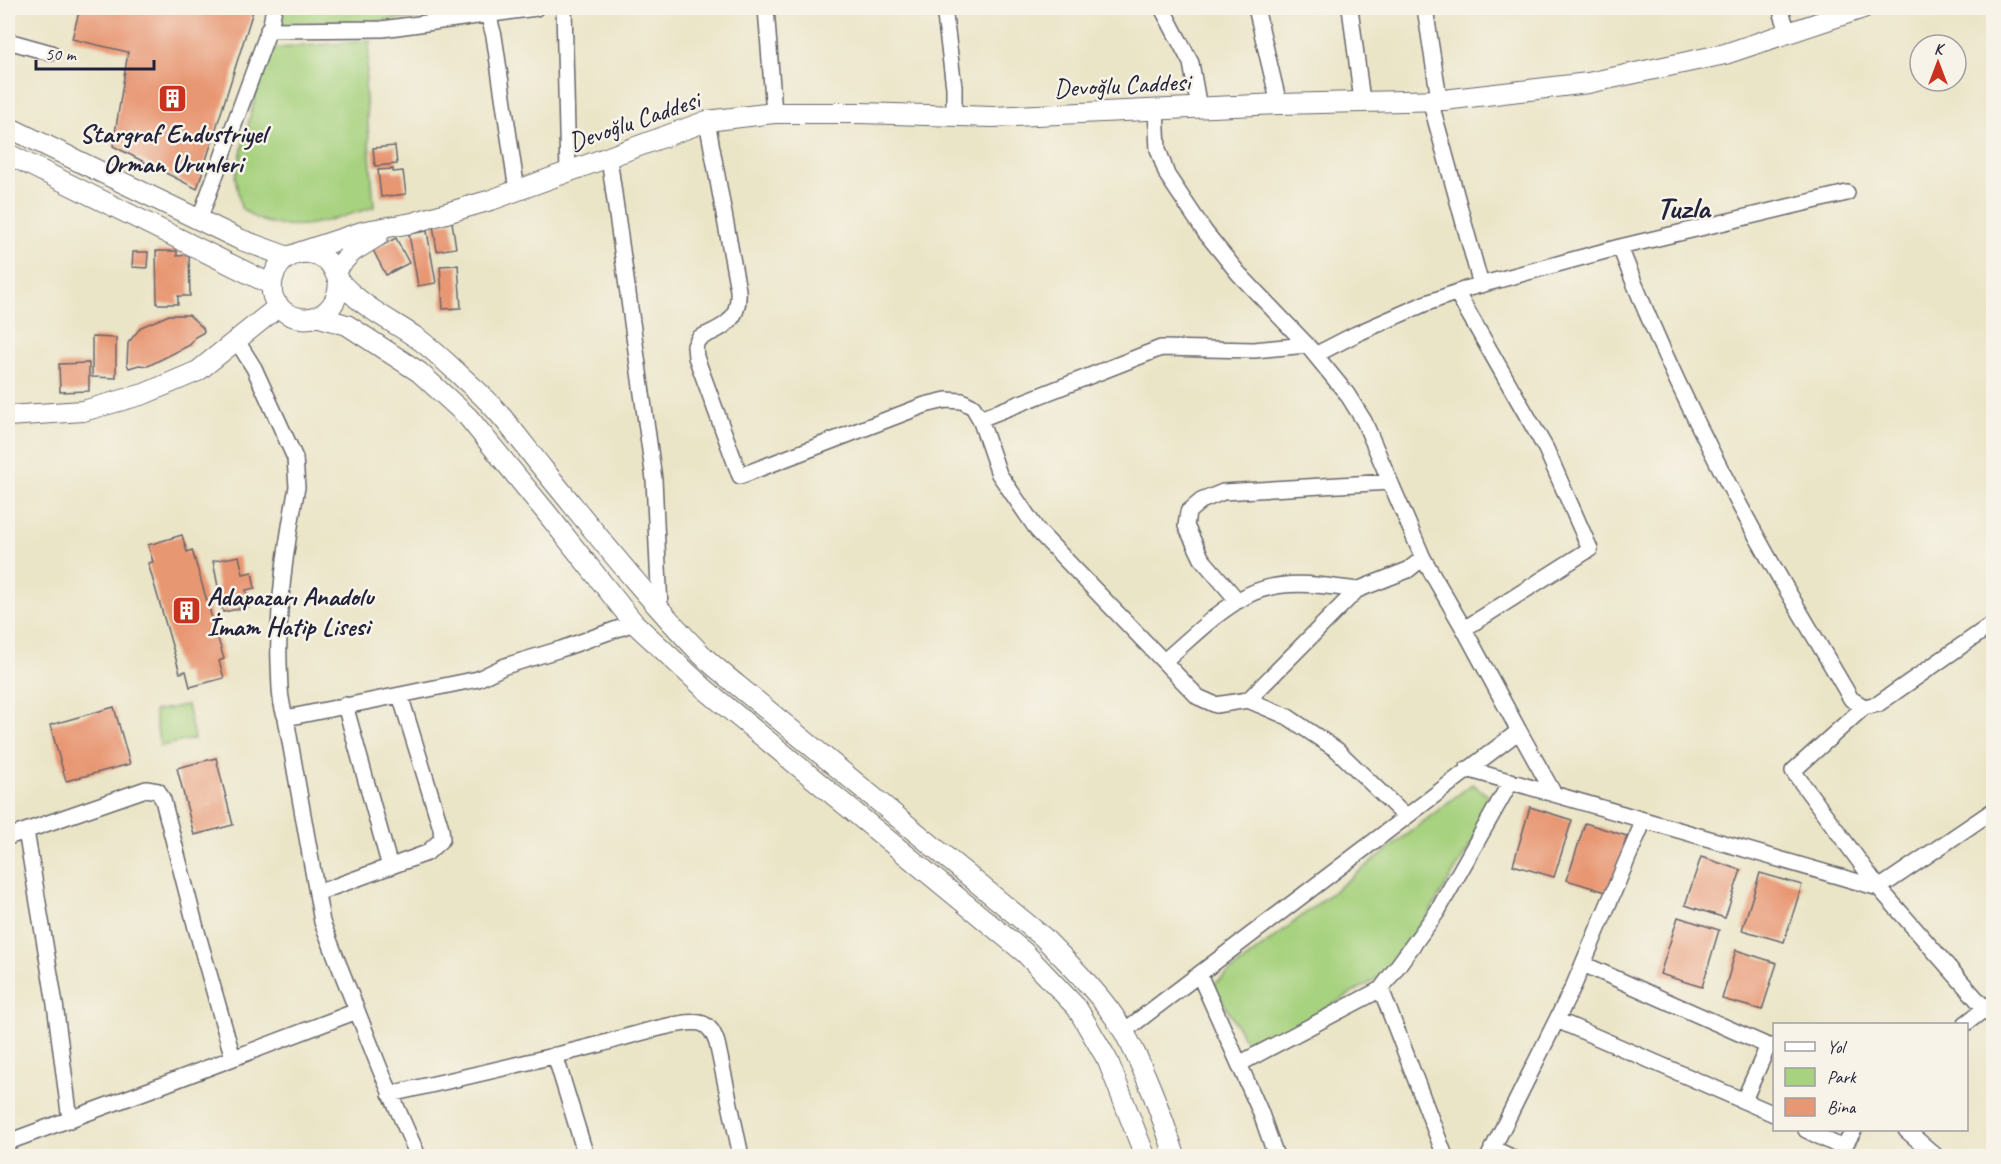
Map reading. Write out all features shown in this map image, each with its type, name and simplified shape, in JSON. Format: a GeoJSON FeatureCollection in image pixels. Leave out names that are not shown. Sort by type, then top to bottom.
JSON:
{"type":"FeatureCollection","features":[{"type":"Feature","properties":{"kind":"street"},"geometry":{"type":"LineString","coordinates":[[199,220],[274,8]]}},
{"type":"Feature","properties":{"kind":"street"},"geometry":{"type":"LineString","coordinates":[[268,30],[382,28],[488,11],[536,8]]}},
{"type":"Feature","properties":{"kind":"street"},"geometry":{"type":"LineString","coordinates":[[564,8],[568,173]]}},
{"type":"Feature","properties":{"kind":"street"},"geometry":{"type":"LineString","coordinates":[[766,8],[774,113]]}},
{"type":"Feature","properties":{"kind":"street"},"geometry":{"type":"LineString","coordinates":[[944,8],[954,87],[954,116]]}},
{"type":"Feature","properties":{"kind":"street"},"geometry":{"type":"LineString","coordinates":[[1162,8],[1191,63],[1199,108]]}},
{"type":"Feature","properties":{"kind":"street"},"geometry":{"type":"LineString","coordinates":[[1256,8],[1279,104]]}},
{"type":"Feature","properties":{"kind":"street"},"geometry":{"type":"LineString","coordinates":[[1350,8],[1362,101]]}},
{"type":"Feature","properties":{"kind":"street"},"geometry":{"type":"LineString","coordinates":[[1425,8],[1434,100],[1481,285]]}},
{"type":"Feature","properties":{"kind":"street"},"geometry":{"type":"LineString","coordinates":[[1780,8],[1788,32]]}},
{"type":"Feature","properties":{"kind":"street","name":"Devoğlu Caddesi"},"geometry":{"type":"LineString","coordinates":[[390,228],[491,200],[707,121],[774,113],[993,117],[1279,104],[1434,100],[1588,83],[1725,54],[1863,8]]}},
{"type":"Feature","properties":{"kind":"street"},"geometry":{"type":"LineString","coordinates":[[488,11],[494,36],[517,191]]}},
{"type":"Feature","properties":{"kind":"street"},"geometry":{"type":"LineString","coordinates":[[8,41],[51,53]]}},
{"type":"Feature","properties":{"kind":"street"},"geometry":{"type":"LineString","coordinates":[[1156,111],[1158,149],[1167,175],[1205,232],[1239,274],[1311,350],[1347,394],[1364,421],[1422,558],[1464,629],[1554,794]]}},
{"type":"Feature","properties":{"kind":"street"},"geometry":{"type":"LineString","coordinates":[[707,121],[739,306],[729,321],[717,330],[699,338],[695,346],[696,357],[740,476],[844,434],[925,405],[946,400],[962,400],[973,407],[980,419],[999,474],[1038,531],[1198,697],[1216,705],[1248,700],[1288,717],[1337,750],[1405,816]]}},
{"type":"Feature","properties":{"kind":"street"},"geometry":{"type":"LineString","coordinates":[[8,127],[238,239],[293,255],[309,252],[320,255],[329,261],[337,276],[359,300],[419,340],[485,398],[660,609],[703,657],[1043,937],[1086,981],[1123,1032],[1154,1096],[1175,1156]]}},
{"type":"Feature","properties":{"kind":"street"},"geometry":{"type":"LineString","coordinates":[[8,154],[272,285]]}},
{"type":"Feature","properties":{"kind":"street"},"geometry":{"type":"LineString","coordinates":[[609,158],[654,479],[660,609]]}},
{"type":"Feature","properties":{"kind":"street"},"geometry":{"type":"LineString","coordinates":[[980,419],[1161,348],[1311,350],[1414,308],[1481,285],[1620,247],[1847,194]]}},
{"type":"Feature","properties":{"kind":"street"},"geometry":{"type":"LineString","coordinates":[[390,228],[352,252],[337,276],[339,292],[335,302],[328,310],[308,319],[287,314],[279,306],[272,285],[274,274],[279,265],[293,255],[365,231],[390,228]]}},
{"type":"Feature","properties":{"kind":"street"},"geometry":{"type":"LineString","coordinates":[[1620,247],[1643,306],[1688,403],[1767,556],[1851,699],[1864,707]]}},
{"type":"Feature","properties":{"kind":"street"},"geometry":{"type":"LineString","coordinates":[[1457,292],[1546,449],[1590,549],[1464,629]]}},
{"type":"Feature","properties":{"kind":"street"},"geometry":{"type":"LineString","coordinates":[[8,417],[83,411],[144,394],[198,370],[279,306]]}},
{"type":"Feature","properties":{"kind":"street"},"geometry":{"type":"LineString","coordinates":[[319,316],[347,326],[419,372],[468,417],[634,623],[706,690],[1025,953],[1077,1008],[1108,1061],[1145,1156]]}},
{"type":"Feature","properties":{"kind":"street"},"geometry":{"type":"LineString","coordinates":[[237,341],[254,368],[295,458],[297,471],[297,487],[280,598],[278,652],[280,703],[286,718],[322,922],[390,1094],[418,1156]]}},
{"type":"Feature","properties":{"kind":"street"},"geometry":{"type":"LineString","coordinates":[[1238,601],[1202,559],[1186,526],[1188,512],[1201,501],[1223,492],[1390,482]]}},
{"type":"Feature","properties":{"kind":"street"},"geometry":{"type":"LineString","coordinates":[[1248,700],[1357,590],[1408,570],[1422,558]]}},
{"type":"Feature","properties":{"kind":"street"},"geometry":{"type":"LineString","coordinates":[[1164,661],[1223,611],[1248,594],[1276,586],[1316,584],[1357,590]]}},
{"type":"Feature","properties":{"kind":"street"},"geometry":{"type":"LineString","coordinates":[[1967,1023],[1991,1010],[1880,888],[1793,771],[1864,707],[1878,704],[1994,622]]}},
{"type":"Feature","properties":{"kind":"street"},"geometry":{"type":"LineString","coordinates":[[286,718],[478,679],[505,666],[634,623]]}},
{"type":"Feature","properties":{"kind":"street"},"geometry":{"type":"LineString","coordinates":[[317,893],[427,853],[442,839],[441,828],[400,695]]}},
{"type":"Feature","properties":{"kind":"street"},"geometry":{"type":"LineString","coordinates":[[345,705],[390,867]]}},
{"type":"Feature","properties":{"kind":"street"},"geometry":{"type":"LineString","coordinates":[[1123,1032],[1519,731]]}},
{"type":"Feature","properties":{"kind":"street"},"geometry":{"type":"LineString","coordinates":[[1467,769],[1880,888]]}},
{"type":"Feature","properties":{"kind":"street"},"geometry":{"type":"LineString","coordinates":[[1239,1064],[1382,988],[1437,912],[1511,782]]}},
{"type":"Feature","properties":{"kind":"street"},"geometry":{"type":"LineString","coordinates":[[8,837],[146,789],[158,791],[163,800],[232,1058]]}},
{"type":"Feature","properties":{"kind":"street"},"geometry":{"type":"LineString","coordinates":[[1880,888],[1994,810]]}},
{"type":"Feature","properties":{"kind":"street"},"geometry":{"type":"LineString","coordinates":[[1509,1156],[1490,1152],[1584,964],[1644,820]]}},
{"type":"Feature","properties":{"kind":"street"},"geometry":{"type":"LineString","coordinates":[[26,831],[55,1004],[70,1120]]}},
{"type":"Feature","properties":{"kind":"street"},"geometry":{"type":"LineString","coordinates":[[1584,964],[1771,1046],[1744,1100]]}},
{"type":"Feature","properties":{"kind":"street"},"geometry":{"type":"LineString","coordinates":[[1199,974],[1260,1111],[1276,1156]]}},
{"type":"Feature","properties":{"kind":"street"},"geometry":{"type":"LineString","coordinates":[[1382,988],[1445,1156]]}},
{"type":"Feature","properties":{"kind":"street"},"geometry":{"type":"LineString","coordinates":[[8,1142],[357,1011]]}},
{"type":"Feature","properties":{"kind":"street"},"geometry":{"type":"LineString","coordinates":[[1557,1020],[1773,1114]]}},
{"type":"Feature","properties":{"kind":"street"},"geometry":{"type":"LineString","coordinates":[[390,1094],[555,1056],[666,1027],[698,1022],[706,1025],[713,1033],[717,1043],[741,1156]]}},
{"type":"Feature","properties":{"kind":"street"},"geometry":{"type":"LineString","coordinates":[[555,1056],[585,1156]]}},
{"type":"Feature","properties":{"kind":"street"},"geometry":{"type":"LineString","coordinates":[[1808,1131],[1841,1152],[1853,1131]]}},
{"type":"Feature","properties":{"kind":"street"},"geometry":{"type":"LineString","coordinates":[[1907,1131],[1936,1156]]}},
{"type":"Feature","properties":{"kind":"green space"},"geometry":{"type":"Polygon","coordinates":[[[283,8],[455,8],[465,10],[457,15],[288,28],[279,22],[283,8]]]}},
{"type":"Feature","properties":{"kind":"green space"},"geometry":{"type":"Polygon","coordinates":[[[370,41],[365,87],[374,207],[332,220],[303,225],[275,224],[260,220],[241,208],[235,177],[267,49],[370,41]]]}},
{"type":"Feature","properties":{"kind":"green space"},"geometry":{"type":"Polygon","coordinates":[[[187,705],[194,739],[160,746],[154,711],[187,705]]]}},
{"type":"Feature","properties":{"kind":"green space"},"geometry":{"type":"Polygon","coordinates":[[[1472,784],[1497,802],[1426,918],[1383,975],[1252,1052],[1213,985],[1472,784]]]}},
{"type":"Feature","properties":{"kind":"building","name":"Stargraf Endustriyel Orman Urunleri"},"geometry":{"type":"Polygon","coordinates":[[[80,8],[254,8],[197,189],[113,146],[128,52],[72,39],[80,8]]]}},
{"type":"Feature","properties":{"kind":"building"},"geometry":{"type":"Polygon","coordinates":[[[395,146],[397,164],[375,166],[373,148],[395,146]]]}},
{"type":"Feature","properties":{"kind":"building"},"geometry":{"type":"Polygon","coordinates":[[[393,169],[393,172],[403,171],[406,194],[381,197],[378,170],[393,169]]]}},
{"type":"Feature","properties":{"kind":"building"},"geometry":{"type":"Polygon","coordinates":[[[452,222],[456,248],[437,251],[433,225],[452,222]]]}},
{"type":"Feature","properties":{"kind":"building"},"geometry":{"type":"Polygon","coordinates":[[[427,231],[436,283],[418,286],[409,234],[427,231]]]}},
{"type":"Feature","properties":{"kind":"building"},"geometry":{"type":"Polygon","coordinates":[[[396,238],[409,263],[386,275],[373,250],[396,238]]]}},
{"type":"Feature","properties":{"kind":"building"},"geometry":{"type":"Polygon","coordinates":[[[156,251],[177,251],[177,256],[189,255],[190,296],[178,296],[178,304],[157,304],[156,251]]]}},
{"type":"Feature","properties":{"kind":"building"},"geometry":{"type":"Polygon","coordinates":[[[133,252],[148,252],[147,268],[132,267],[133,252]]]}},
{"type":"Feature","properties":{"kind":"building"},"geometry":{"type":"Polygon","coordinates":[[[458,265],[461,308],[443,309],[440,266],[458,265]]]}},
{"type":"Feature","properties":{"kind":"building"},"geometry":{"type":"Polygon","coordinates":[[[169,315],[189,315],[203,328],[204,332],[195,337],[190,345],[148,366],[139,365],[129,368],[127,364],[128,343],[141,327],[169,315]]]}},
{"type":"Feature","properties":{"kind":"building"},"geometry":{"type":"Polygon","coordinates":[[[92,337],[116,338],[116,378],[92,377],[92,337]]]}},
{"type":"Feature","properties":{"kind":"building"},"geometry":{"type":"Polygon","coordinates":[[[89,363],[89,391],[60,392],[59,364],[89,363]]]}},
{"type":"Feature","properties":{"kind":"building","name":"Adapazarı Anadolu İmam Hatip Lisesi"},"geometry":{"type":"Polygon","coordinates":[[[182,535],[187,552],[192,550],[224,659],[219,661],[224,678],[190,687],[186,671],[180,673],[148,563],[153,562],[148,545],[182,535]]]}},
{"type":"Feature","properties":{"kind":"building"},"geometry":{"type":"Polygon","coordinates":[[[239,556],[243,574],[252,572],[255,588],[246,590],[249,607],[223,612],[213,561],[239,556]]]}},
{"type":"Feature","properties":{"kind":"building"},"geometry":{"type":"Polygon","coordinates":[[[114,707],[130,764],[66,781],[50,725],[114,707]]]}},
{"type":"Feature","properties":{"kind":"building"},"geometry":{"type":"Polygon","coordinates":[[[216,758],[233,825],[194,835],[177,768],[216,758]]]}},
{"type":"Feature","properties":{"kind":"building"},"geometry":{"type":"Polygon","coordinates":[[[1530,807],[1572,820],[1554,877],[1513,865],[1530,807]]]}},
{"type":"Feature","properties":{"kind":"building"},"geometry":{"type":"Polygon","coordinates":[[[1585,823],[1627,836],[1609,893],[1567,880],[1585,823]]]}},
{"type":"Feature","properties":{"kind":"building"},"geometry":{"type":"Polygon","coordinates":[[[1701,857],[1741,870],[1725,918],[1685,905],[1701,857]]]}},
{"type":"Feature","properties":{"kind":"building"},"geometry":{"type":"Polygon","coordinates":[[[1760,873],[1802,885],[1784,942],[1742,930],[1760,873]]]}},
{"type":"Feature","properties":{"kind":"building"},"geometry":{"type":"Polygon","coordinates":[[[1678,917],[1719,930],[1702,987],[1660,974],[1678,917]]]}},
{"type":"Feature","properties":{"kind":"building"},"geometry":{"type":"Polygon","coordinates":[[[1736,950],[1777,963],[1762,1010],[1722,999],[1736,950]]]}},
{"type":"Feature","properties":{"kind":"place","name":"Stargraf Endustriyel Orman Urunleri"},"geometry":{"type":"Point","coordinates":[173,99]}},
{"type":"Feature","properties":{"kind":"place","name":"Adapazarı Anadolu İmam Hatip Lisesi"},"geometry":{"type":"Point","coordinates":[186,611]}},
{"type":"Feature","properties":{"kind":"district","name":"Tuzla"},"geometry":{"type":"Point","coordinates":[1683,207]}}]}
